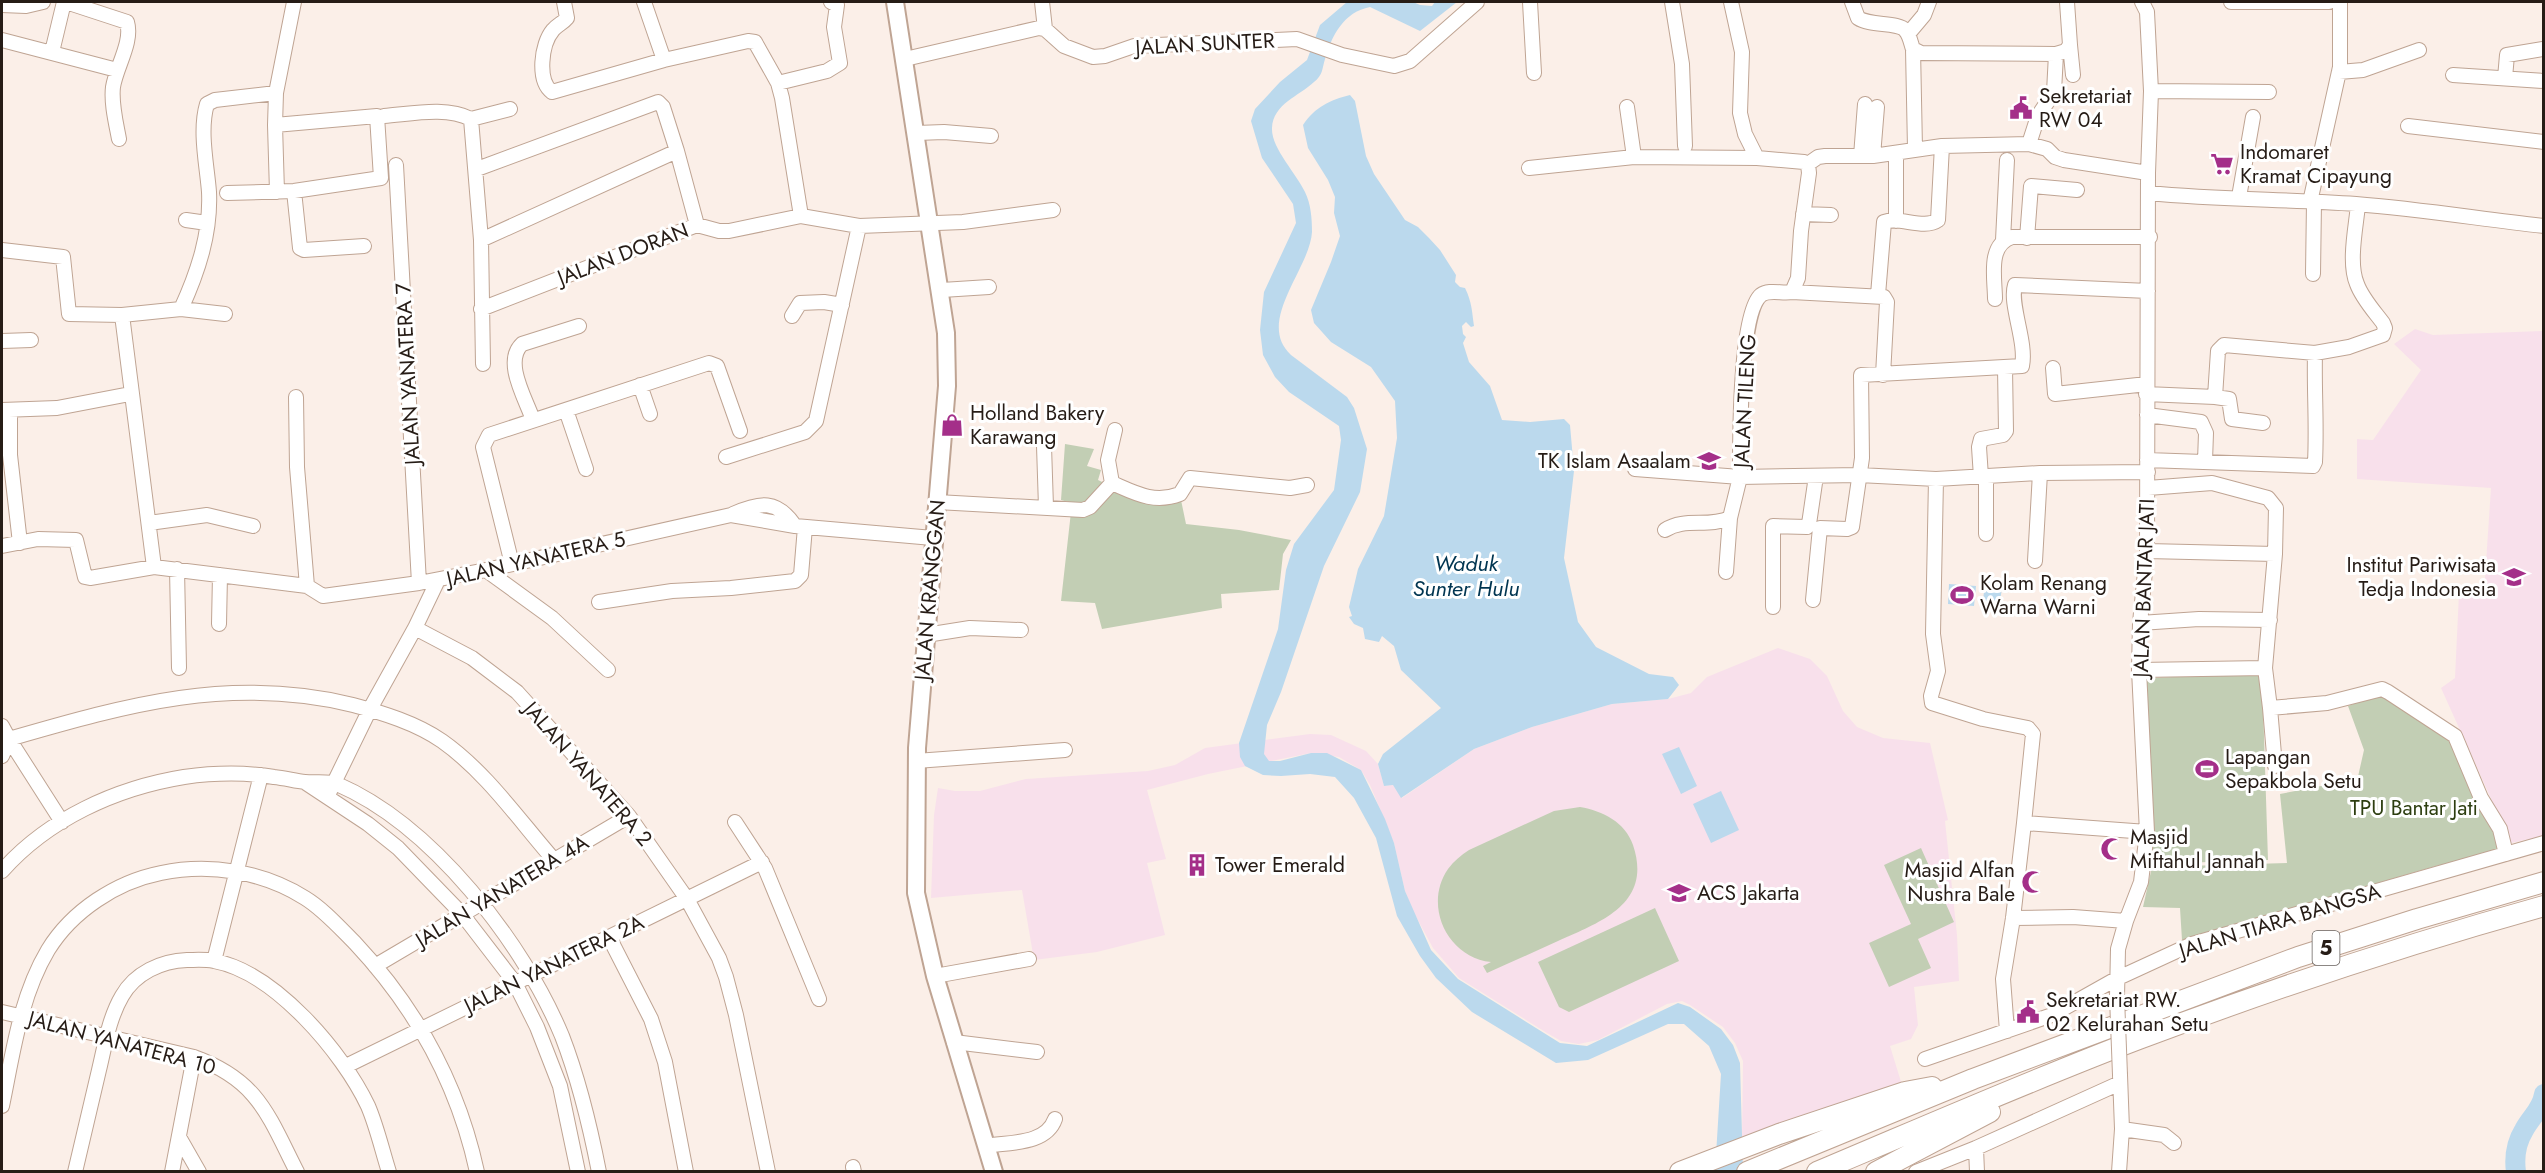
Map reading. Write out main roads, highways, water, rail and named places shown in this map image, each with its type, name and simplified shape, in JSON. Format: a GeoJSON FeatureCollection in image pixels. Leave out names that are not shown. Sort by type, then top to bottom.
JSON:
{"type":"FeatureCollection","features":[{"type":"Feature","properties":{"kind":"highway","name":"5"},"geometry":{"type":"LineString","coordinates":[[1747,1172],[1973,1079],[2298,957],[2534,885]]}},
{"type":"Feature","properties":{"kind":"highway","name":"5"},"geometry":{"type":"LineString","coordinates":[[1817,1172],[2099,1056],[2295,982],[2538,908]]}},
{"type":"Feature","properties":{"kind":"highway"},"geometry":{"type":"LineString","coordinates":[[1876,1172],[2099,1056]]}},
{"type":"Feature","properties":{"kind":"highway"},"geometry":{"type":"LineString","coordinates":[[1682,1171],[1779,1134],[1905,1092],[1973,1079]]}},
{"type":"Feature","properties":{"kind":"main road","name":"JALAN KRANGGAN"},"geometry":{"type":"LineString","coordinates":[[896,2],[942,290],[946,333],[947,386],[916,761],[916,893],[935,976],[994,1172]]}},
{"type":"Feature","properties":{"kind":"water"},"geometry":{"type":"Polygon","coordinates":[[[1347,2],[1413,2],[1432,6],[1435,2],[1457,2],[1420,31],[1370,7],[1353,14],[1335,33],[1319,77],[1288,101],[1273,120],[1273,136],[1280,152],[1305,192],[1310,207],[1312,227],[1309,247],[1281,311],[1279,327],[1281,342],[1291,355],[1347,397],[1354,408],[1367,449],[1360,492],[1324,566],[1281,692],[1267,725],[1264,754],[1269,761],[1280,761],[1311,753],[1327,753],[1361,770],[1385,819],[1394,843],[1405,891],[1431,950],[1458,979],[1560,1043],[1587,1046],[1678,1003],[1690,1007],[1721,1029],[1733,1045],[1740,1063],[1743,1171],[1715,1171],[1721,1074],[1709,1046],[1684,1024],[1668,1024],[1588,1060],[1556,1063],[1472,1012],[1436,978],[1420,956],[1397,916],[1376,838],[1354,798],[1335,777],[1310,774],[1263,775],[1245,766],[1240,757],[1239,743],[1278,629],[1286,570],[1294,544],[1334,490],[1341,440],[1339,426],[1289,392],[1275,377],[1263,355],[1260,330],[1264,292],[1296,223],[1293,204],[1262,158],[1251,121],[1255,109],[1280,82],[1307,60],[1320,25],[1347,2]]]}},
{"type":"Feature","properties":{"kind":"water","name":"Waduk Sunter Hulu"},"geometry":{"type":"Polygon","coordinates":[[[1350,95],[1355,101],[1366,156],[1374,174],[1405,220],[1418,227],[1440,250],[1456,275],[1455,282],[1465,288],[1474,326],[1471,327],[1466,322],[1462,326],[1466,337],[1463,343],[1469,362],[1490,386],[1502,420],[1530,422],[1564,419],[1570,425],[1574,471],[1564,558],[1578,622],[1596,647],[1649,674],[1673,677],[1679,685],[1668,699],[1612,704],[1532,727],[1474,749],[1401,798],[1393,785],[1384,786],[1378,764],[1383,754],[1441,708],[1401,670],[1394,646],[1382,636],[1379,642],[1365,639],[1363,628],[1354,624],[1349,617],[1352,616],[1349,607],[1358,569],[1384,516],[1397,438],[1395,401],[1371,367],[1331,342],[1314,323],[1311,310],[1340,236],[1334,213],[1335,197],[1328,180],[1308,148],[1303,125],[1324,105],[1350,95]]]}},
{"type":"Feature","properties":{"kind":"water","name":"Kolam Renang Warna Warni"},"geometry":{"type":"Polygon","coordinates":[[[1986,580],[2003,582],[1999,607],[1982,605],[1986,580]]]}},
{"type":"Feature","properties":{"kind":"water","name":"Kolam Renang Warna Warni"},"geometry":{"type":"Polygon","coordinates":[[[1949,584],[1976,586],[1974,606],[1948,604],[1949,584]]]}},
{"type":"Feature","properties":{"kind":"water"},"geometry":{"type":"Polygon","coordinates":[[[1679,747],[1697,786],[1681,794],[1662,754],[1679,747]]]}},
{"type":"Feature","properties":{"kind":"water"},"geometry":{"type":"Polygon","coordinates":[[[1721,791],[1739,830],[1711,843],[1693,804],[1721,791]]]}},
{"type":"Feature","properties":{"kind":"waterway"},"geometry":{"type":"LineString","coordinates":[[2516,1172],[2517,1145],[2527,1125],[2539,1109],[2544,1094]]}},
{"type":"Feature","properties":{"kind":"place","name":"Sekretariat RW 04"},"geometry":{"type":"Point","coordinates":[2021,108]}},
{"type":"Feature","properties":{"kind":"place","name":"Indomaret Kramat Cipayung"},"geometry":{"type":"Point","coordinates":[2222,164]}},
{"type":"Feature","properties":{"kind":"place","name":"Holland Bakery Karawang"},"geometry":{"type":"Point","coordinates":[952,425]}},
{"type":"Feature","properties":{"kind":"place","name":"TK Islam Asaalam"},"geometry":{"type":"Point","coordinates":[1709,461]}},
{"type":"Feature","properties":{"kind":"place","name":"Institut Pariwisata Tedja Indonesia"},"geometry":{"type":"Point","coordinates":[2514,577]}},
{"type":"Feature","properties":{"kind":"place","name":"Kolam Renang Warna Warni"},"geometry":{"type":"Point","coordinates":[1962,595]}},
{"type":"Feature","properties":{"kind":"place","name":"Lapangan Sepakbola Setu"},"geometry":{"type":"Point","coordinates":[2207,769]}},
{"type":"Feature","properties":{"kind":"place","name":"Masjid Miftahul Jannah"},"geometry":{"type":"Point","coordinates":[2112,849]}},
{"type":"Feature","properties":{"kind":"place","name":"Tower Emerald"},"geometry":{"type":"Point","coordinates":[1197,865]}},
{"type":"Feature","properties":{"kind":"place","name":"Masjid Alfan Nushra Bale"},"geometry":{"type":"Point","coordinates":[2033,882]}},
{"type":"Feature","properties":{"kind":"place","name":"ACS Jakarta"},"geometry":{"type":"Point","coordinates":[1679,893]}},
{"type":"Feature","properties":{"kind":"place","name":"Sekretariat RW. 02 Kelurahan Setu"},"geometry":{"type":"Point","coordinates":[2028,1012]}},
{"type":"Feature","properties":{"kind":"park label","name":"TPU Bantar Jati"},"geometry":{"type":"Point","coordinates":[2414,808]}}]}
